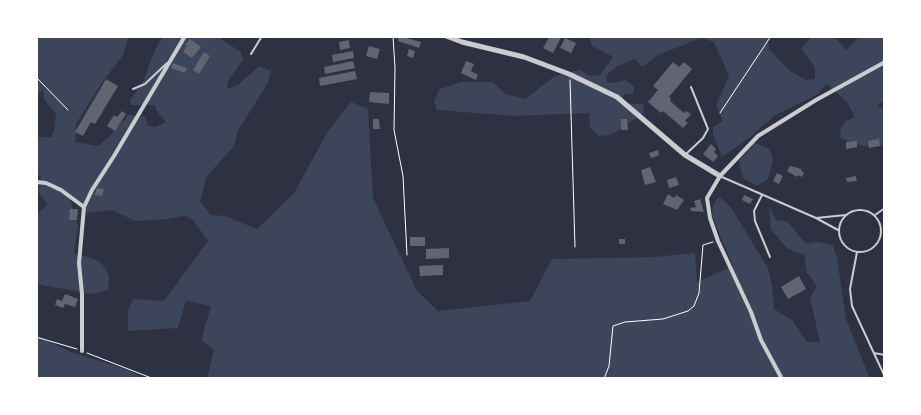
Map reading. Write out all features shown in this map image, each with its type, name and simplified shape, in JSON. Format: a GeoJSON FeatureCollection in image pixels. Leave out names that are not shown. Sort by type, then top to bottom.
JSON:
{"type":"FeatureCollection","features":[{"type":"Feature","properties":{"kind":"street"},"geometry":{"type":"LineString","coordinates":[[82,350],[82,294],[79,263],[84,207],[92,190],[184,36]]}},
{"type":"Feature","properties":{"kind":"street"},"geometry":{"type":"LineString","coordinates":[[446,36],[462,42],[524,57],[569,74],[616,97],[685,155],[720,176]]}},
{"type":"Feature","properties":{"kind":"street"},"geometry":{"type":"LineString","coordinates":[[782,379],[764,346],[751,312],[718,241],[710,218],[707,198],[720,176],[758,136],[816,100],[885,62]]}},
{"type":"Feature","properties":{"kind":"street"},"geometry":{"type":"LineString","coordinates":[[36,182],[46,183],[61,190],[84,207]]}},
{"type":"Feature","properties":{"kind":"lane"},"geometry":{"type":"LineString","coordinates":[[251,54],[262,36]]}},
{"type":"Feature","properties":{"kind":"lane"},"geometry":{"type":"LineString","coordinates":[[133,89],[145,84],[169,62]]}},
{"type":"Feature","properties":{"kind":"lane"},"geometry":{"type":"LineString","coordinates":[[685,155],[703,138],[708,129],[691,87]]}},
{"type":"Feature","properties":{"kind":"lane"},"geometry":{"type":"LineString","coordinates":[[720,176],[816,218],[838,231]]}},
{"type":"Feature","properties":{"kind":"lane"},"geometry":{"type":"LineString","coordinates":[[762,194],[754,211],[755,221],[770,257]]}},
{"type":"Feature","properties":{"kind":"lane"},"geometry":{"type":"LineString","coordinates":[[874,216],[885,208]]}},
{"type":"Feature","properties":{"kind":"lane"},"geometry":{"type":"LineString","coordinates":[[816,218],[846,215],[858,210],[867,211],[874,216],[881,227],[879,240],[870,250],[857,252],[848,250],[842,244],[838,231],[840,222],[846,215]]}},
{"type":"Feature","properties":{"kind":"lane"},"geometry":{"type":"LineString","coordinates":[[857,252],[850,290],[852,306],[885,376]]}},
{"type":"Feature","properties":{"kind":"lane"},"geometry":{"type":"LineString","coordinates":[[874,353],[885,355]]}},
{"type":"Feature","properties":{"kind":"path"},"geometry":{"type":"LineString","coordinates":[[393,36],[395,68],[394,130],[403,176],[407,255]]}},
{"type":"Feature","properties":{"kind":"path"},"geometry":{"type":"LineString","coordinates":[[720,113],[771,36]]}},
{"type":"Feature","properties":{"kind":"path"},"geometry":{"type":"LineString","coordinates":[[569,74],[576,247]]}},
{"type":"Feature","properties":{"kind":"path"},"geometry":{"type":"LineString","coordinates":[[36,77],[68,110]]}},
{"type":"Feature","properties":{"kind":"path"},"geometry":{"type":"LineString","coordinates":[[604,379],[609,366],[613,326],[626,322],[664,319],[694,306],[699,293],[704,245],[718,241]]}},
{"type":"Feature","properties":{"kind":"path"},"geometry":{"type":"LineString","coordinates":[[36,337],[82,350],[154,379]]}},
{"type":"Feature","properties":{"kind":"shaded area"},"geometry":{"type":"Polygon","coordinates":[[[36,36],[129,36],[123,55],[101,84],[76,124],[75,142],[98,146],[110,136],[128,115],[146,117],[148,126],[156,127],[166,122],[156,110],[155,105],[131,105],[130,100],[143,82],[154,52],[163,36],[221,36],[221,39],[241,52],[243,60],[228,81],[227,89],[238,85],[259,66],[271,71],[268,83],[237,132],[234,146],[207,176],[200,201],[211,215],[225,216],[257,229],[294,193],[328,131],[351,102],[368,109],[373,198],[417,291],[438,311],[530,301],[552,259],[654,257],[695,253],[697,282],[733,266],[712,216],[713,205],[719,197],[730,206],[768,268],[774,309],[792,320],[807,342],[820,342],[810,298],[817,286],[807,273],[804,255],[788,249],[771,230],[769,207],[776,220],[788,222],[806,244],[817,242],[833,245],[837,258],[846,319],[870,379],[207,379],[214,350],[201,340],[211,306],[186,301],[178,328],[128,331],[128,310],[133,299],[164,301],[208,241],[193,220],[185,216],[135,221],[112,210],[87,213],[70,199],[78,226],[74,253],[97,260],[104,266],[109,276],[108,289],[92,294],[36,284],[36,214],[48,205],[38,192],[41,177],[36,173],[36,137],[51,137],[54,131],[56,114],[44,99],[43,89],[36,99],[36,36]]]}},
{"type":"Feature","properties":{"kind":"shaded area"},"geometry":{"type":"Polygon","coordinates":[[[589,36],[768,36],[769,49],[789,70],[806,80],[815,79],[815,67],[801,49],[812,36],[834,36],[846,50],[858,38],[857,36],[885,36],[885,100],[876,106],[885,108],[885,145],[863,146],[840,138],[841,127],[846,121],[855,117],[847,102],[826,84],[818,94],[774,116],[750,137],[722,157],[713,134],[713,127],[723,121],[716,105],[729,76],[714,42],[701,38],[658,55],[642,67],[635,59],[618,66],[606,75],[607,82],[613,83],[626,80],[634,87],[633,94],[624,94],[620,104],[643,104],[644,113],[611,135],[599,136],[590,128],[589,113],[514,116],[437,110],[434,101],[440,89],[461,82],[492,82],[506,94],[525,99],[555,76],[580,70],[591,76],[600,75],[613,57],[592,46],[589,36]]]}},
{"type":"Feature","properties":{"kind":"shaded area"},"geometry":{"type":"Polygon","coordinates":[[[755,143],[770,149],[773,160],[768,179],[757,186],[743,178],[739,161],[755,143]]]}},
{"type":"Feature","properties":{"kind":"shaded area"},"geometry":{"type":"Polygon","coordinates":[[[36,336],[71,352],[128,370],[145,379],[36,379],[36,336]]]}},
{"type":"Feature","properties":{"kind":"building"},"geometry":{"type":"Polygon","coordinates":[[[399,36],[421,42],[419,48],[398,41],[399,36]]]}},
{"type":"Feature","properties":{"kind":"building"},"geometry":{"type":"Polygon","coordinates":[[[550,36],[562,36],[553,53],[543,48],[550,36]]]}},
{"type":"Feature","properties":{"kind":"building"},"geometry":{"type":"Polygon","coordinates":[[[565,38],[576,43],[571,53],[560,48],[565,38]]]}},
{"type":"Feature","properties":{"kind":"building"},"geometry":{"type":"Polygon","coordinates":[[[190,39],[201,47],[192,58],[183,52],[187,46],[185,45],[190,39]]]}},
{"type":"Feature","properties":{"kind":"building"},"geometry":{"type":"Polygon","coordinates":[[[349,40],[350,48],[340,50],[339,42],[349,40]]]}},
{"type":"Feature","properties":{"kind":"building"},"geometry":{"type":"Polygon","coordinates":[[[369,46],[380,49],[377,59],[366,56],[369,46]]]}},
{"type":"Feature","properties":{"kind":"building"},"geometry":{"type":"Polygon","coordinates":[[[409,49],[415,51],[413,58],[407,56],[409,49]]]}},
{"type":"Feature","properties":{"kind":"building"},"geometry":{"type":"Polygon","coordinates":[[[353,51],[354,58],[333,62],[332,55],[353,51]]]}},
{"type":"Feature","properties":{"kind":"building"},"geometry":{"type":"Polygon","coordinates":[[[204,52],[210,56],[199,74],[193,70],[204,52]]]}},
{"type":"Feature","properties":{"kind":"building"},"geometry":{"type":"Polygon","coordinates":[[[353,61],[355,68],[325,74],[324,67],[353,61]]]}},
{"type":"Feature","properties":{"kind":"building"},"geometry":{"type":"Polygon","coordinates":[[[466,61],[474,64],[471,71],[478,75],[476,80],[461,73],[466,61]]]}},
{"type":"Feature","properties":{"kind":"building"},"geometry":{"type":"Polygon","coordinates":[[[673,62],[679,67],[684,62],[692,69],[669,97],[670,101],[684,113],[686,111],[691,114],[685,121],[688,123],[683,128],[663,111],[661,113],[648,102],[658,90],[653,86],[673,62]]]}},
{"type":"Feature","properties":{"kind":"building"},"geometry":{"type":"Polygon","coordinates":[[[173,63],[187,68],[185,73],[171,68],[173,63]]]}},
{"type":"Feature","properties":{"kind":"building"},"geometry":{"type":"Polygon","coordinates":[[[355,71],[357,79],[320,86],[319,78],[355,71]]]}},
{"type":"Feature","properties":{"kind":"building"},"geometry":{"type":"Polygon","coordinates":[[[106,79],[118,86],[95,124],[91,122],[83,136],[75,132],[106,79]]]}},
{"type":"Feature","properties":{"kind":"building"},"geometry":{"type":"Polygon","coordinates":[[[370,92],[389,93],[389,104],[369,102],[370,92]]]}},
{"type":"Feature","properties":{"kind":"building"},"geometry":{"type":"Polygon","coordinates":[[[122,111],[126,114],[115,131],[107,126],[114,115],[117,117],[122,111]]]}},
{"type":"Feature","properties":{"kind":"building"},"geometry":{"type":"Polygon","coordinates":[[[373,119],[379,119],[380,129],[373,129],[373,119]]]}},
{"type":"Feature","properties":{"kind":"building"},"geometry":{"type":"Polygon","coordinates":[[[621,119],[627,119],[628,130],[621,130],[621,119]]]}},
{"type":"Feature","properties":{"kind":"building"},"geometry":{"type":"Polygon","coordinates":[[[879,139],[880,146],[869,148],[868,141],[879,139]]]}},
{"type":"Feature","properties":{"kind":"building"},"geometry":{"type":"Polygon","coordinates":[[[857,141],[857,147],[846,149],[846,142],[857,141]]]}},
{"type":"Feature","properties":{"kind":"building"},"geometry":{"type":"Polygon","coordinates":[[[711,144],[716,149],[714,152],[718,156],[713,162],[703,154],[711,144]]]}},
{"type":"Feature","properties":{"kind":"building"},"geometry":{"type":"Polygon","coordinates":[[[658,150],[659,155],[651,158],[649,153],[658,150]]]}},
{"type":"Feature","properties":{"kind":"building"},"geometry":{"type":"Polygon","coordinates":[[[790,166],[802,169],[801,171],[804,172],[802,177],[798,175],[797,177],[787,171],[790,166]]]}},
{"type":"Feature","properties":{"kind":"building"},"geometry":{"type":"Polygon","coordinates":[[[650,167],[656,182],[645,185],[641,170],[650,167]]]}},
{"type":"Feature","properties":{"kind":"building"},"geometry":{"type":"Polygon","coordinates":[[[777,173],[783,176],[779,184],[773,181],[777,173]]]}},
{"type":"Feature","properties":{"kind":"building"},"geometry":{"type":"Polygon","coordinates":[[[856,176],[857,181],[847,182],[846,178],[856,176]]]}},
{"type":"Feature","properties":{"kind":"building"},"geometry":{"type":"Polygon","coordinates":[[[676,177],[679,185],[669,188],[667,180],[676,177]]]}},
{"type":"Feature","properties":{"kind":"building"},"geometry":{"type":"Polygon","coordinates":[[[97,188],[104,189],[102,196],[95,195],[97,188]]]}},
{"type":"Feature","properties":{"kind":"building"},"geometry":{"type":"Polygon","coordinates":[[[668,194],[674,198],[676,195],[684,200],[677,210],[663,204],[668,194]]]}},
{"type":"Feature","properties":{"kind":"building"},"geometry":{"type":"Polygon","coordinates":[[[744,195],[753,199],[750,204],[742,200],[744,195]]]}},
{"type":"Feature","properties":{"kind":"building"},"geometry":{"type":"Polygon","coordinates":[[[700,199],[704,212],[691,211],[690,208],[696,207],[694,201],[700,199]]]}},
{"type":"Feature","properties":{"kind":"building"},"geometry":{"type":"Polygon","coordinates":[[[70,209],[78,209],[77,220],[69,220],[70,209]]]}},
{"type":"Feature","properties":{"kind":"building"},"geometry":{"type":"Polygon","coordinates":[[[410,237],[425,237],[425,246],[410,246],[410,237]]]}},
{"type":"Feature","properties":{"kind":"building"},"geometry":{"type":"Polygon","coordinates":[[[619,239],[625,239],[625,244],[619,244],[619,239]]]}},
{"type":"Feature","properties":{"kind":"building"},"geometry":{"type":"Polygon","coordinates":[[[449,248],[449,258],[426,259],[426,249],[449,248]]]}},
{"type":"Feature","properties":{"kind":"building"},"geometry":{"type":"Polygon","coordinates":[[[443,265],[443,275],[420,276],[419,266],[443,265]]]}},
{"type":"Feature","properties":{"kind":"building"},"geometry":{"type":"Polygon","coordinates":[[[799,276],[806,289],[788,299],[781,287],[799,276]]]}},
{"type":"Feature","properties":{"kind":"building"},"geometry":{"type":"Polygon","coordinates":[[[65,294],[78,299],[75,307],[65,304],[63,308],[55,305],[57,299],[62,301],[65,294]]]}}]}
